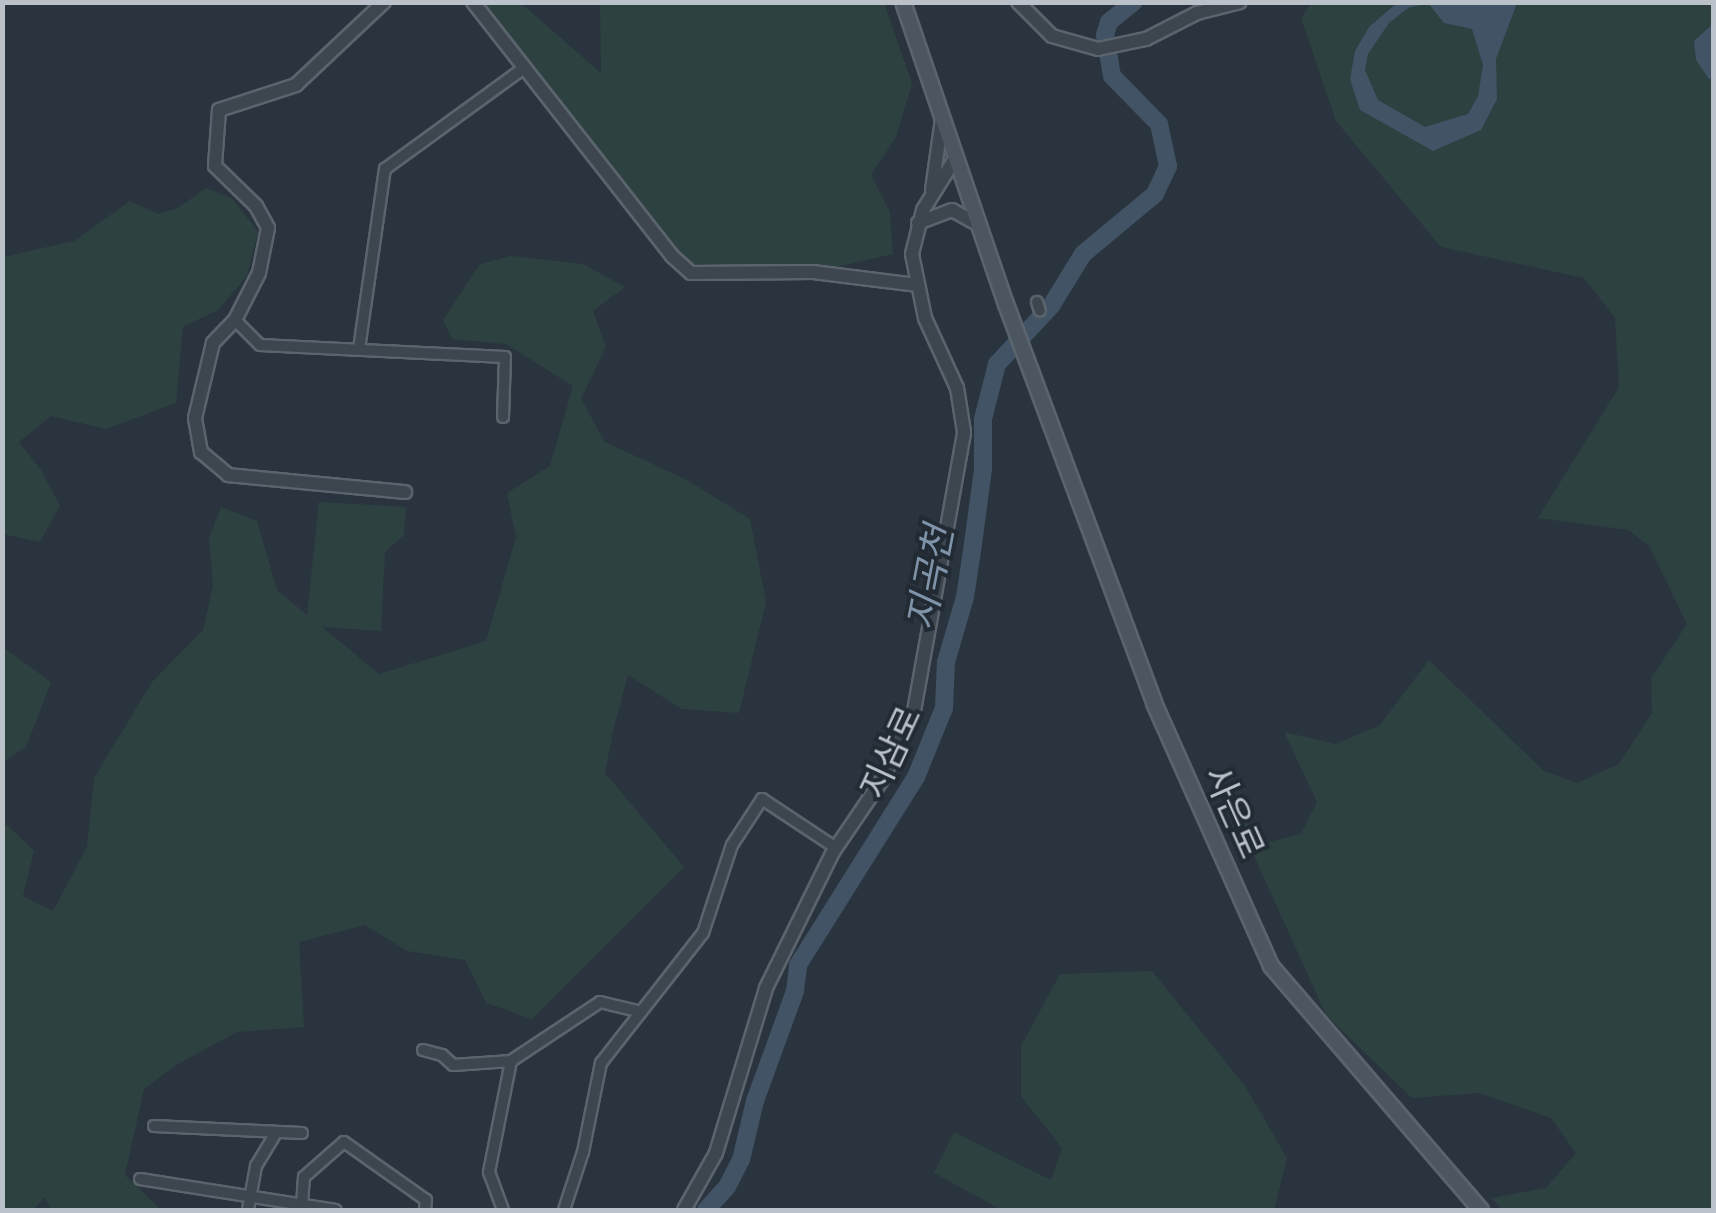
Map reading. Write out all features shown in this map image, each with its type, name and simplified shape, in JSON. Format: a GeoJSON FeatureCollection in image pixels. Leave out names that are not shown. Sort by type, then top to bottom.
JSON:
{"type":"FeatureCollection","features":[{"type":"Feature","properties":{"kind":"main road"},"geometry":{"type":"LineString","coordinates":[[903,2],[979,225]]}},
{"type":"Feature","properties":{"kind":"main road","name":"사은로"},"geometry":{"type":"LineString","coordinates":[[979,225],[1154,703],[1271,966],[1481,1210]]}},
{"type":"Feature","properties":{"kind":"street"},"geometry":{"type":"LineString","coordinates":[[384,2],[296,85],[219,110],[214,166],[256,206],[268,228],[259,273],[236,320],[213,343],[194,418],[201,452],[228,475],[405,492]]}},
{"type":"Feature","properties":{"kind":"street"},"geometry":{"type":"LineString","coordinates":[[473,2],[672,256],[691,273],[813,272],[918,285]]}},
{"type":"Feature","properties":{"kind":"street"},"geometry":{"type":"LineString","coordinates":[[1018,2],[1052,36],[1098,49],[1146,39],[1197,14],[1240,2]]}},
{"type":"Feature","properties":{"kind":"street"},"geometry":{"type":"LineString","coordinates":[[359,350],[384,170],[524,68]]}},
{"type":"Feature","properties":{"kind":"street"},"geometry":{"type":"LineString","coordinates":[[932,192],[942,119]]}},
{"type":"Feature","properties":{"kind":"street","name":"지삼로"},"geometry":{"type":"LineString","coordinates":[[684,1210],[716,1153],[738,1093],[766,988],[836,848],[882,780],[914,712],[962,466],[964,432],[957,388],[924,318],[912,254],[918,223],[932,192],[956,156]]}},
{"type":"Feature","properties":{"kind":"street"},"geometry":{"type":"LineString","coordinates":[[918,223],[952,210],[979,225]]}},
{"type":"Feature","properties":{"kind":"street"},"geometry":{"type":"LineString","coordinates":[[236,320],[260,345],[505,358],[503,417]]}},
{"type":"Feature","properties":{"kind":"street"},"geometry":{"type":"LineString","coordinates":[[564,1210],[583,1152],[601,1062],[703,932],[732,845],[762,799],[836,848]]}},
{"type":"Feature","properties":{"kind":"street"},"geometry":{"type":"LineString","coordinates":[[422,1050],[442,1054],[452,1065],[511,1061],[600,1002],[641,1012]]}},
{"type":"Feature","properties":{"kind":"street"},"geometry":{"type":"LineString","coordinates":[[503,1210],[489,1172],[511,1061]]}},
{"type":"Feature","properties":{"kind":"street"},"geometry":{"type":"LineString","coordinates":[[154,1126],[302,1133]]}},
{"type":"Feature","properties":{"kind":"street"},"geometry":{"type":"LineString","coordinates":[[248,1210],[256,1166],[276,1133]]}},
{"type":"Feature","properties":{"kind":"street"},"geometry":{"type":"LineString","coordinates":[[302,1205],[304,1177],[344,1142],[426,1200],[425,1210]]}},
{"type":"Feature","properties":{"kind":"street"},"geometry":{"type":"LineString","coordinates":[[140,1180],[336,1210]]}},
{"type":"Feature","properties":{"kind":"green space"},"geometry":{"type":"Polygon","coordinates":[[[1312,2],[1713,3],[1713,1210],[1503,1210],[1491,1198],[1546,1188],[1576,1153],[1551,1118],[1479,1093],[1412,1098],[1326,1015],[1221,783],[1261,844],[1301,834],[1317,802],[1284,732],[1336,744],[1380,725],[1429,660],[1544,771],[1577,783],[1619,764],[1652,713],[1651,678],[1687,624],[1649,546],[1629,530],[1538,518],[1619,387],[1615,318],[1584,278],[1441,247],[1336,121],[1301,18],[1312,2]]]}},
{"type":"Feature","properties":{"kind":"green space"},"geometry":{"type":"Polygon","coordinates":[[[473,3],[521,3],[601,73],[600,3],[884,3],[912,83],[896,137],[871,175],[890,212],[893,254],[813,272],[691,273],[473,3]]]}},
{"type":"Feature","properties":{"kind":"green space"},"geometry":{"type":"Polygon","coordinates":[[[206,188],[233,199],[258,232],[247,276],[218,310],[183,327],[176,403],[106,429],[51,416],[19,442],[41,470],[60,506],[40,542],[3,534],[3,257],[74,241],[130,201],[158,214],[178,208],[206,188]]]}},
{"type":"Feature","properties":{"kind":"green space"},"geometry":{"type":"Polygon","coordinates":[[[511,256],[583,264],[625,287],[593,311],[606,347],[581,399],[605,442],[685,479],[750,519],[766,602],[739,713],[682,709],[628,675],[605,773],[684,867],[532,1019],[486,1003],[465,960],[407,951],[365,925],[299,942],[304,1027],[237,1032],[176,1065],[144,1089],[125,1175],[161,1210],[52,1210],[44,1197],[34,1210],[3,1210],[3,827],[7,825],[34,851],[23,896],[53,911],[87,847],[94,778],[152,682],[203,630],[213,586],[209,538],[221,507],[257,521],[277,590],[307,615],[319,502],[406,507],[404,535],[385,552],[381,631],[322,627],[379,674],[486,641],[516,537],[507,493],[550,466],[573,386],[506,344],[452,339],[443,320],[480,264],[511,256]]]}},
{"type":"Feature","properties":{"kind":"green space"},"geometry":{"type":"Polygon","coordinates":[[[3,647],[51,682],[26,747],[3,762],[3,647]]]}},
{"type":"Feature","properties":{"kind":"green space"},"geometry":{"type":"Polygon","coordinates":[[[1152,971],[1245,1086],[1287,1158],[1274,1210],[1002,1210],[934,1173],[954,1132],[1051,1180],[1062,1148],[1021,1096],[1021,1046],[1060,974],[1152,971]]]}},
{"type":"Feature","properties":{"kind":"water"},"geometry":{"type":"Polygon","coordinates":[[[1397,3],[1428,3],[1517,3],[1496,59],[1497,99],[1481,130],[1433,151],[1360,110],[1350,79],[1355,51],[1369,27],[1397,3]],[[1428,3],[1408,8],[1389,23],[1368,54],[1365,70],[1378,100],[1425,127],[1468,114],[1478,96],[1483,65],[1472,29],[1444,23],[1428,3]]]}},
{"type":"Feature","properties":{"kind":"water"},"geometry":{"type":"Polygon","coordinates":[[[1713,24],[1713,78],[1709,79],[1696,60],[1694,41],[1713,24]]]}},
{"type":"Feature","properties":{"kind":"waterway","name":"지곡천"},"geometry":{"type":"LineString","coordinates":[[706,1210],[727,1187],[741,1160],[755,1101],[795,991],[798,965],[916,777],[944,708],[946,662],[965,597],[973,544],[983,469],[983,419],[997,364],[1051,306],[1083,254],[1155,194],[1168,166],[1159,124],[1112,76],[1105,35],[1109,22],[1134,2]]}}]}
